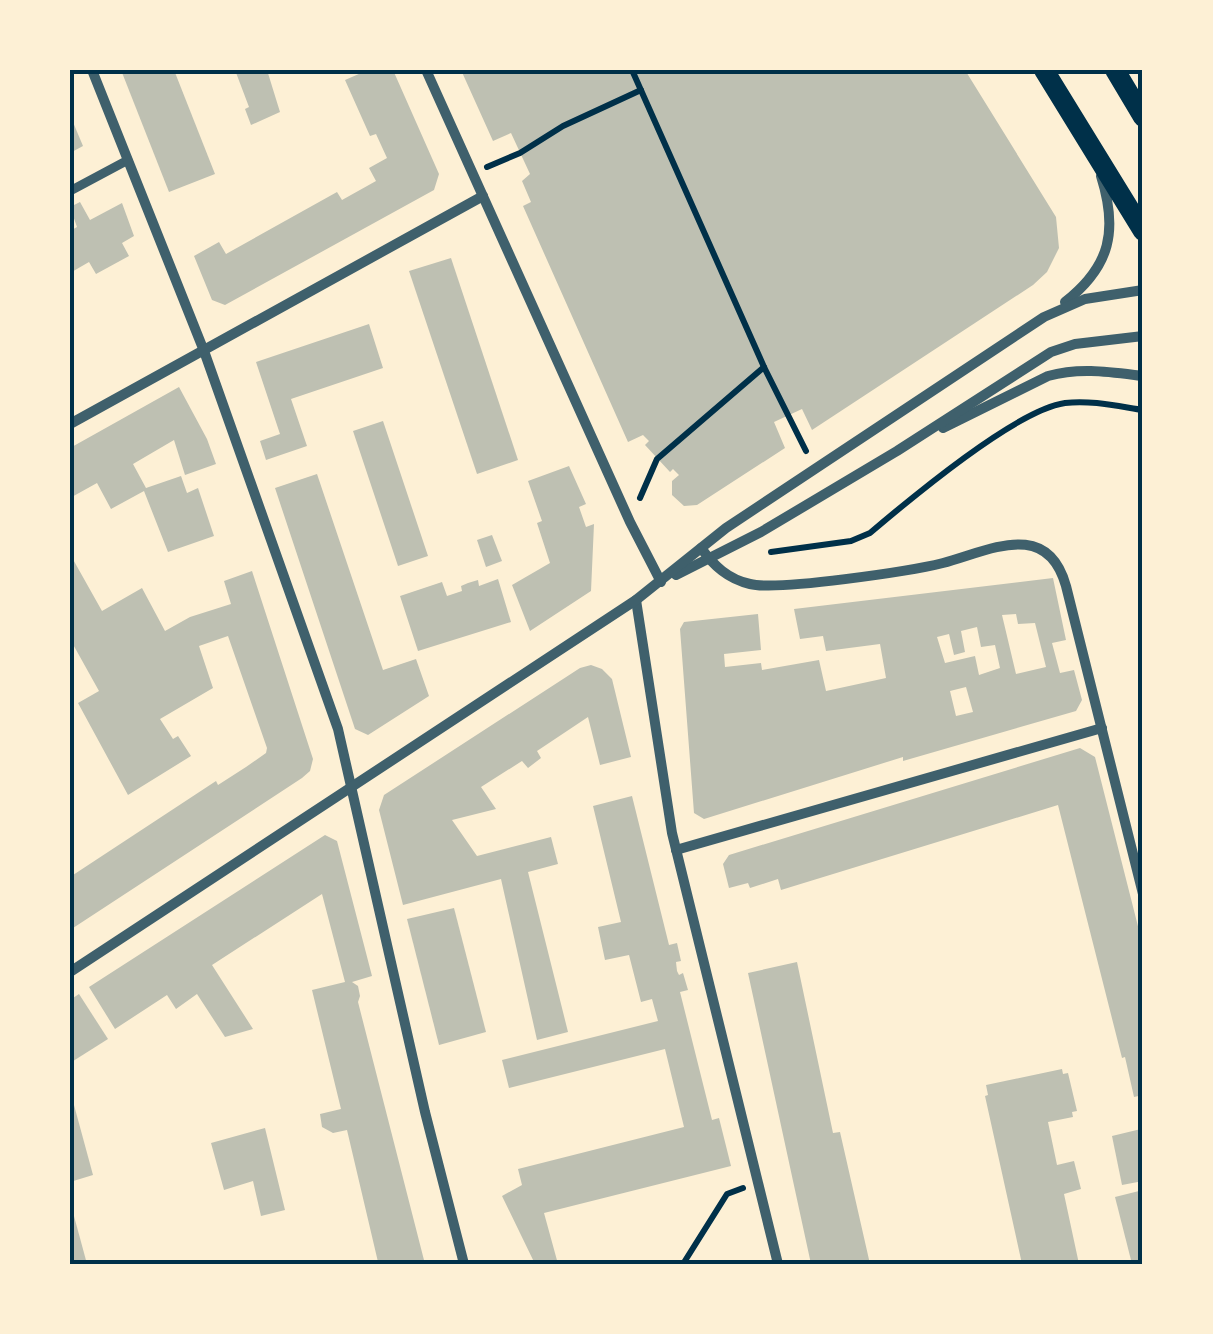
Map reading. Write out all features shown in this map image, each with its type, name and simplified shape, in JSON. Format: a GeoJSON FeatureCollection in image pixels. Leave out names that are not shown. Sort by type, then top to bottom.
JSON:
{"type":"FeatureCollection","features":[{"type":"Feature","properties":{"kind":"main road"},"geometry":{"type":"LineString","coordinates":[[1044,70],[1143,230]]}},
{"type":"Feature","properties":{"kind":"main road"},"geometry":{"type":"LineString","coordinates":[[1115,70],[1143,117]]}},
{"type":"Feature","properties":{"kind":"street"},"geometry":{"type":"LineString","coordinates":[[92,70],[204,350],[331,710],[464,1264]]}},
{"type":"Feature","properties":{"kind":"street"},"geometry":{"type":"LineString","coordinates":[[426,70],[630,522],[661,582]]}},
{"type":"Feature","properties":{"kind":"street"},"geometry":{"type":"LineString","coordinates":[[70,972],[636,600],[815,469],[1044,317],[1091,278],[1110,237],[1106,195],[1082,129]]}},
{"type":"Feature","properties":{"kind":"street"},"geometry":{"type":"LineString","coordinates":[[70,191],[128,160]]}},
{"type":"Feature","properties":{"kind":"street"},"geometry":{"type":"LineString","coordinates":[[70,424],[482,196]]}},
{"type":"Feature","properties":{"kind":"street"},"geometry":{"type":"LineString","coordinates":[[1044,317],[1086,300],[1143,290]]}},
{"type":"Feature","properties":{"kind":"street"},"geometry":{"type":"LineString","coordinates":[[661,582],[762,532],[1051,352],[1075,344],[1143,336]]}},
{"type":"Feature","properties":{"kind":"street"},"geometry":{"type":"LineString","coordinates":[[915,440],[1048,376],[1083,370],[1143,376]]}},
{"type":"Feature","properties":{"kind":"street"},"geometry":{"type":"LineString","coordinates":[[702,548],[722,572],[745,584],[774,586],[926,566],[1018,543],[1049,554],[1063,573],[1143,894]]}},
{"type":"Feature","properties":{"kind":"street"},"geometry":{"type":"LineString","coordinates":[[636,600],[676,850],[778,1264]]}},
{"type":"Feature","properties":{"kind":"street"},"geometry":{"type":"LineString","coordinates":[[676,850],[1102,728]]}},
{"type":"Feature","properties":{"kind":"path"},"geometry":{"type":"LineString","coordinates":[[632,70],[764,367],[815,469]]}},
{"type":"Feature","properties":{"kind":"path"},"geometry":{"type":"LineString","coordinates":[[472,173],[520,153],[563,126],[641,90]]}},
{"type":"Feature","properties":{"kind":"path"},"geometry":{"type":"LineString","coordinates":[[630,522],[657,459],[764,367]]}},
{"type":"Feature","properties":{"kind":"path"},"geometry":{"type":"LineString","coordinates":[[762,532],[772,553],[851,541],[870,533],[1032,414],[1066,403],[1093,402],[1143,410]]}},
{"type":"Feature","properties":{"kind":"path"},"geometry":{"type":"LineString","coordinates":[[683,1264],[727,1194],[758,1183]]}},
{"type":"Feature","properties":{"kind":"building"},"geometry":{"type":"Polygon","coordinates":[[[121,70],[174,70],[215,174],[169,192],[121,70]]]}},
{"type":"Feature","properties":{"kind":"building"},"geometry":{"type":"Polygon","coordinates":[[[235,70],[267,70],[280,112],[251,125],[245,109],[249,107],[235,70]]]}},
{"type":"Feature","properties":{"kind":"building"},"geometry":{"type":"Polygon","coordinates":[[[368,70],[393,70],[439,174],[434,190],[225,305],[212,300],[194,256],[219,242],[226,254],[337,192],[342,200],[376,181],[369,168],[387,158],[376,134],[370,136],[345,80],[368,70]]]}},
{"type":"Feature","properties":{"kind":"building"},"geometry":{"type":"Polygon","coordinates":[[[461,70],[965,70],[1056,217],[1059,248],[1047,272],[1033,285],[812,430],[802,409],[774,422],[785,448],[697,505],[684,506],[672,495],[672,481],[679,475],[673,469],[670,472],[645,445],[649,441],[643,435],[628,442],[523,206],[531,202],[522,181],[530,174],[511,133],[493,141],[461,70]]]}},
{"type":"Feature","properties":{"kind":"building"},"geometry":{"type":"Polygon","coordinates":[[[70,115],[83,146],[70,153],[70,115]]]}},
{"type":"Feature","properties":{"kind":"building"},"geometry":{"type":"Polygon","coordinates":[[[80,202],[90,220],[122,203],[134,236],[122,243],[129,256],[96,274],[89,262],[70,273],[70,231],[77,227],[70,207],[80,202]]]}},
{"type":"Feature","properties":{"kind":"building"},"geometry":{"type":"Polygon","coordinates":[[[451,258],[518,460],[477,474],[409,271],[451,258]]]}},
{"type":"Feature","properties":{"kind":"building"},"geometry":{"type":"Polygon","coordinates":[[[369,324],[383,368],[291,399],[307,446],[266,460],[260,441],[280,434],[256,362],[369,324]]]}},
{"type":"Feature","properties":{"kind":"building"},"geometry":{"type":"Polygon","coordinates":[[[179,387],[216,464],[185,475],[174,440],[133,464],[146,488],[181,476],[187,493],[198,488],[214,536],[168,552],[144,491],[111,509],[97,483],[70,498],[70,448],[179,387]]]}},
{"type":"Feature","properties":{"kind":"building"},"geometry":{"type":"Polygon","coordinates":[[[383,421],[428,556],[398,566],[353,431],[383,421]]]}},
{"type":"Feature","properties":{"kind":"building"},"geometry":{"type":"Polygon","coordinates":[[[569,466],[586,504],[579,507],[586,527],[594,524],[591,591],[530,631],[512,585],[550,563],[537,523],[542,521],[528,481],[569,466]]]}},
{"type":"Feature","properties":{"kind":"building"},"geometry":{"type":"Polygon","coordinates":[[[317,474],[383,670],[416,659],[429,696],[368,735],[355,729],[275,488],[317,474]]]}},
{"type":"Feature","properties":{"kind":"building"},"geometry":{"type":"Polygon","coordinates":[[[492,535],[502,561],[486,567],[477,540],[492,535]]]}},
{"type":"Feature","properties":{"kind":"building"},"geometry":{"type":"Polygon","coordinates":[[[70,554],[102,611],[142,588],[165,631],[190,617],[231,604],[224,581],[252,571],[313,759],[310,771],[302,778],[70,930],[70,877],[216,781],[218,785],[246,767],[266,753],[267,748],[228,636],[199,646],[213,688],[160,719],[191,756],[128,795],[78,703],[99,691],[70,639],[70,554]]]}},
{"type":"Feature","properties":{"kind":"building"},"geometry":{"type":"Polygon","coordinates":[[[1053,578],[1066,640],[1052,643],[1060,673],[1074,670],[1082,700],[1076,711],[903,761],[903,757],[704,819],[694,813],[680,629],[684,622],[758,614],[761,650],[724,654],[725,667],[761,663],[762,670],[819,660],[826,691],[886,678],[880,644],[826,651],[823,636],[800,639],[794,609],[1053,578]],[[1016,614],[1002,615],[1016,674],[1046,667],[1035,623],[1018,624],[1016,614]],[[977,627],[961,631],[965,652],[954,655],[949,634],[937,637],[945,663],[975,656],[979,675],[1000,668],[995,645],[981,647],[977,627]],[[966,687],[950,691],[956,716],[973,712],[966,687]]]}},
{"type":"Feature","properties":{"kind":"building"},"geometry":{"type":"Polygon","coordinates":[[[498,579],[511,622],[418,651],[400,596],[442,582],[447,596],[462,591],[461,586],[468,583],[478,580],[479,586],[498,579]]]}},
{"type":"Feature","properties":{"kind":"building"},"geometry":{"type":"Polygon","coordinates":[[[591,665],[612,679],[631,757],[600,765],[588,717],[537,751],[541,758],[528,768],[522,761],[481,787],[496,809],[452,820],[477,856],[551,837],[558,864],[528,872],[568,1032],[537,1040],[501,879],[403,905],[379,810],[384,795],[580,668],[591,665]]]}},
{"type":"Feature","properties":{"kind":"building"},"geometry":{"type":"Polygon","coordinates":[[[1080,748],[1095,757],[1143,946],[1143,1095],[1134,1097],[1125,1057],[1122,1058],[1058,805],[781,890],[778,879],[750,888],[748,883],[729,888],[723,864],[729,855],[1080,748]]]}},
{"type":"Feature","properties":{"kind":"building"},"geometry":{"type":"Polygon","coordinates":[[[632,796],[669,945],[677,943],[681,961],[676,962],[677,971],[679,975],[683,973],[688,990],[680,992],[712,1120],[719,1118],[731,1166],[544,1213],[558,1264],[535,1264],[502,1196],[522,1185],[518,1169],[684,1127],[665,1049],[509,1088],[502,1060],[658,1021],[652,999],[641,1002],[629,955],[605,960],[598,927],[621,922],[593,806],[632,796]]]}},
{"type":"Feature","properties":{"kind":"building"},"geometry":{"type":"Polygon","coordinates":[[[325,835],[337,841],[372,976],[352,982],[358,986],[358,1002],[425,1264],[378,1262],[347,1130],[333,1133],[322,1127],[320,1114],[341,1109],[312,990],[345,982],[322,894],[212,965],[253,1029],[225,1037],[197,994],[176,1009],[167,995],[115,1029],[89,987],[325,835]]]}},
{"type":"Feature","properties":{"kind":"building"},"geometry":{"type":"Polygon","coordinates":[[[454,908],[486,1032],[439,1045],[407,919],[454,908]]]}},
{"type":"Feature","properties":{"kind":"building"},"geometry":{"type":"Polygon","coordinates":[[[797,962],[833,1133],[840,1132],[870,1264],[811,1264],[748,973],[797,962]]]}},
{"type":"Feature","properties":{"kind":"building"},"geometry":{"type":"Polygon","coordinates":[[[79,994],[108,1039],[70,1063],[70,1000],[79,994]]]}},
{"type":"Feature","properties":{"kind":"building"},"geometry":{"type":"Polygon","coordinates":[[[1062,1069],[1063,1074],[1068,1073],[1077,1111],[1072,1112],[1073,1117],[1048,1122],[1057,1165],[1074,1161],[1081,1189],[1064,1194],[1079,1264],[1022,1264],[985,1096],[986,1085],[1062,1069]]]}},
{"type":"Feature","properties":{"kind":"building"},"geometry":{"type":"Polygon","coordinates":[[[74,1105],[93,1175],[70,1182],[70,1106],[74,1105]]]}},
{"type":"Feature","properties":{"kind":"building"},"geometry":{"type":"Polygon","coordinates":[[[265,1128],[285,1210],[261,1216],[253,1181],[224,1190],[211,1143],[265,1128]]]}},
{"type":"Feature","properties":{"kind":"building"},"geometry":{"type":"Polygon","coordinates":[[[1141,1129],[1143,1181],[1122,1185],[1112,1136],[1141,1129]]]}},
{"type":"Feature","properties":{"kind":"building"},"geometry":{"type":"Polygon","coordinates":[[[1143,1190],[1143,1264],[1132,1264],[1115,1197],[1143,1190]]]}},
{"type":"Feature","properties":{"kind":"building"},"geometry":{"type":"Polygon","coordinates":[[[71,1205],[87,1264],[70,1264],[71,1205]]]}}]}
